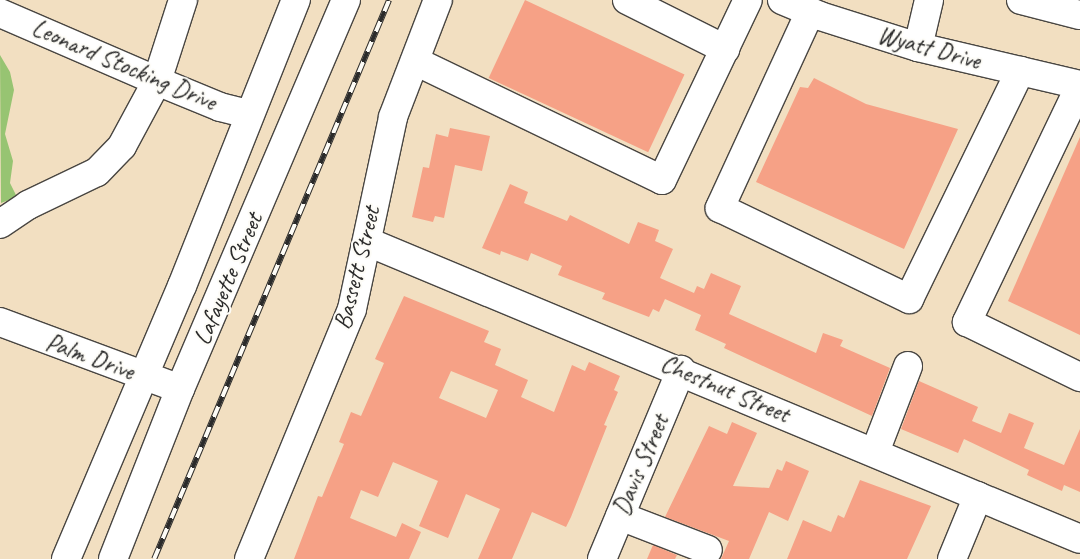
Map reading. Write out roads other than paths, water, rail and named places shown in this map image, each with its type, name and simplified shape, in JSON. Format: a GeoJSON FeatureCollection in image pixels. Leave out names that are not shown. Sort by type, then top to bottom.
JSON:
{"type":"FeatureCollection","features":[{"type":"Feature","properties":{"kind":"street"},"geometry":{"type":"LineString","coordinates":[[0,224],[28,205],[97,172],[122,146],[157,81],[183,0]]}},
{"type":"Feature","properties":{"kind":"street","name":"Lafayette Street"},"geometry":{"type":"LineString","coordinates":[[66,559],[182,286],[248,114],[296,0]]}},
{"type":"Feature","properties":{"kind":"street","name":"Lafayette Street"},"geometry":{"type":"LineString","coordinates":[[113,559],[180,389],[346,0]]}},
{"type":"Feature","properties":{"kind":"street","name":"Bassett Street"},"geometry":{"type":"LineString","coordinates":[[249,559],[352,309],[368,242],[393,117],[438,0]]}},
{"type":"Feature","properties":{"kind":"street"},"geometry":{"type":"LineString","coordinates":[[627,0],[725,49]]}},
{"type":"Feature","properties":{"kind":"street"},"geometry":{"type":"LineString","coordinates":[[415,61],[662,180],[748,0]]}},
{"type":"Feature","properties":{"kind":"street","name":"Wyatt Drive"},"geometry":{"type":"LineString","coordinates":[[782,0],[810,12],[918,47],[1080,86]]}},
{"type":"Feature","properties":{"kind":"street"},"geometry":{"type":"LineString","coordinates":[[918,47],[929,0]]}},
{"type":"Feature","properties":{"kind":"street"},"geometry":{"type":"LineString","coordinates":[[1021,0],[1069,8]]}},
{"type":"Feature","properties":{"kind":"street"},"geometry":{"type":"LineString","coordinates":[[810,12],[720,208],[909,298],[1020,71]]}},
{"type":"Feature","properties":{"kind":"street","name":"Leonard Stocking Drive"},"geometry":{"type":"LineString","coordinates":[[0,13],[220,107],[248,114]]}},
{"type":"Feature","properties":{"kind":"street"},"geometry":{"type":"LineString","coordinates":[[1080,86],[967,322],[1080,377]]}},
{"type":"Feature","properties":{"kind":"street","name":"Chestnut Street"},"geometry":{"type":"LineString","coordinates":[[368,242],[681,370],[1080,539]]}},
{"type":"Feature","properties":{"kind":"street","name":"Palm Drive"},"geometry":{"type":"LineString","coordinates":[[0,322],[143,377],[180,389]]}},
{"type":"Feature","properties":{"kind":"street"},"geometry":{"type":"LineString","coordinates":[[875,452],[908,366]]}},
{"type":"Feature","properties":{"kind":"street","name":"Davis Street"},"geometry":{"type":"LineString","coordinates":[[602,559],[681,370]]}},
{"type":"Feature","properties":{"kind":"street"},"geometry":{"type":"LineString","coordinates":[[952,559],[978,496]]}},
{"type":"Feature","properties":{"kind":"street"},"geometry":{"type":"LineString","coordinates":[[620,516],[708,550]]}},
{"type":"Feature","properties":{"kind":"railway"},"geometry":{"type":"LineString","coordinates":[[154,559],[389,0]]}}]}
